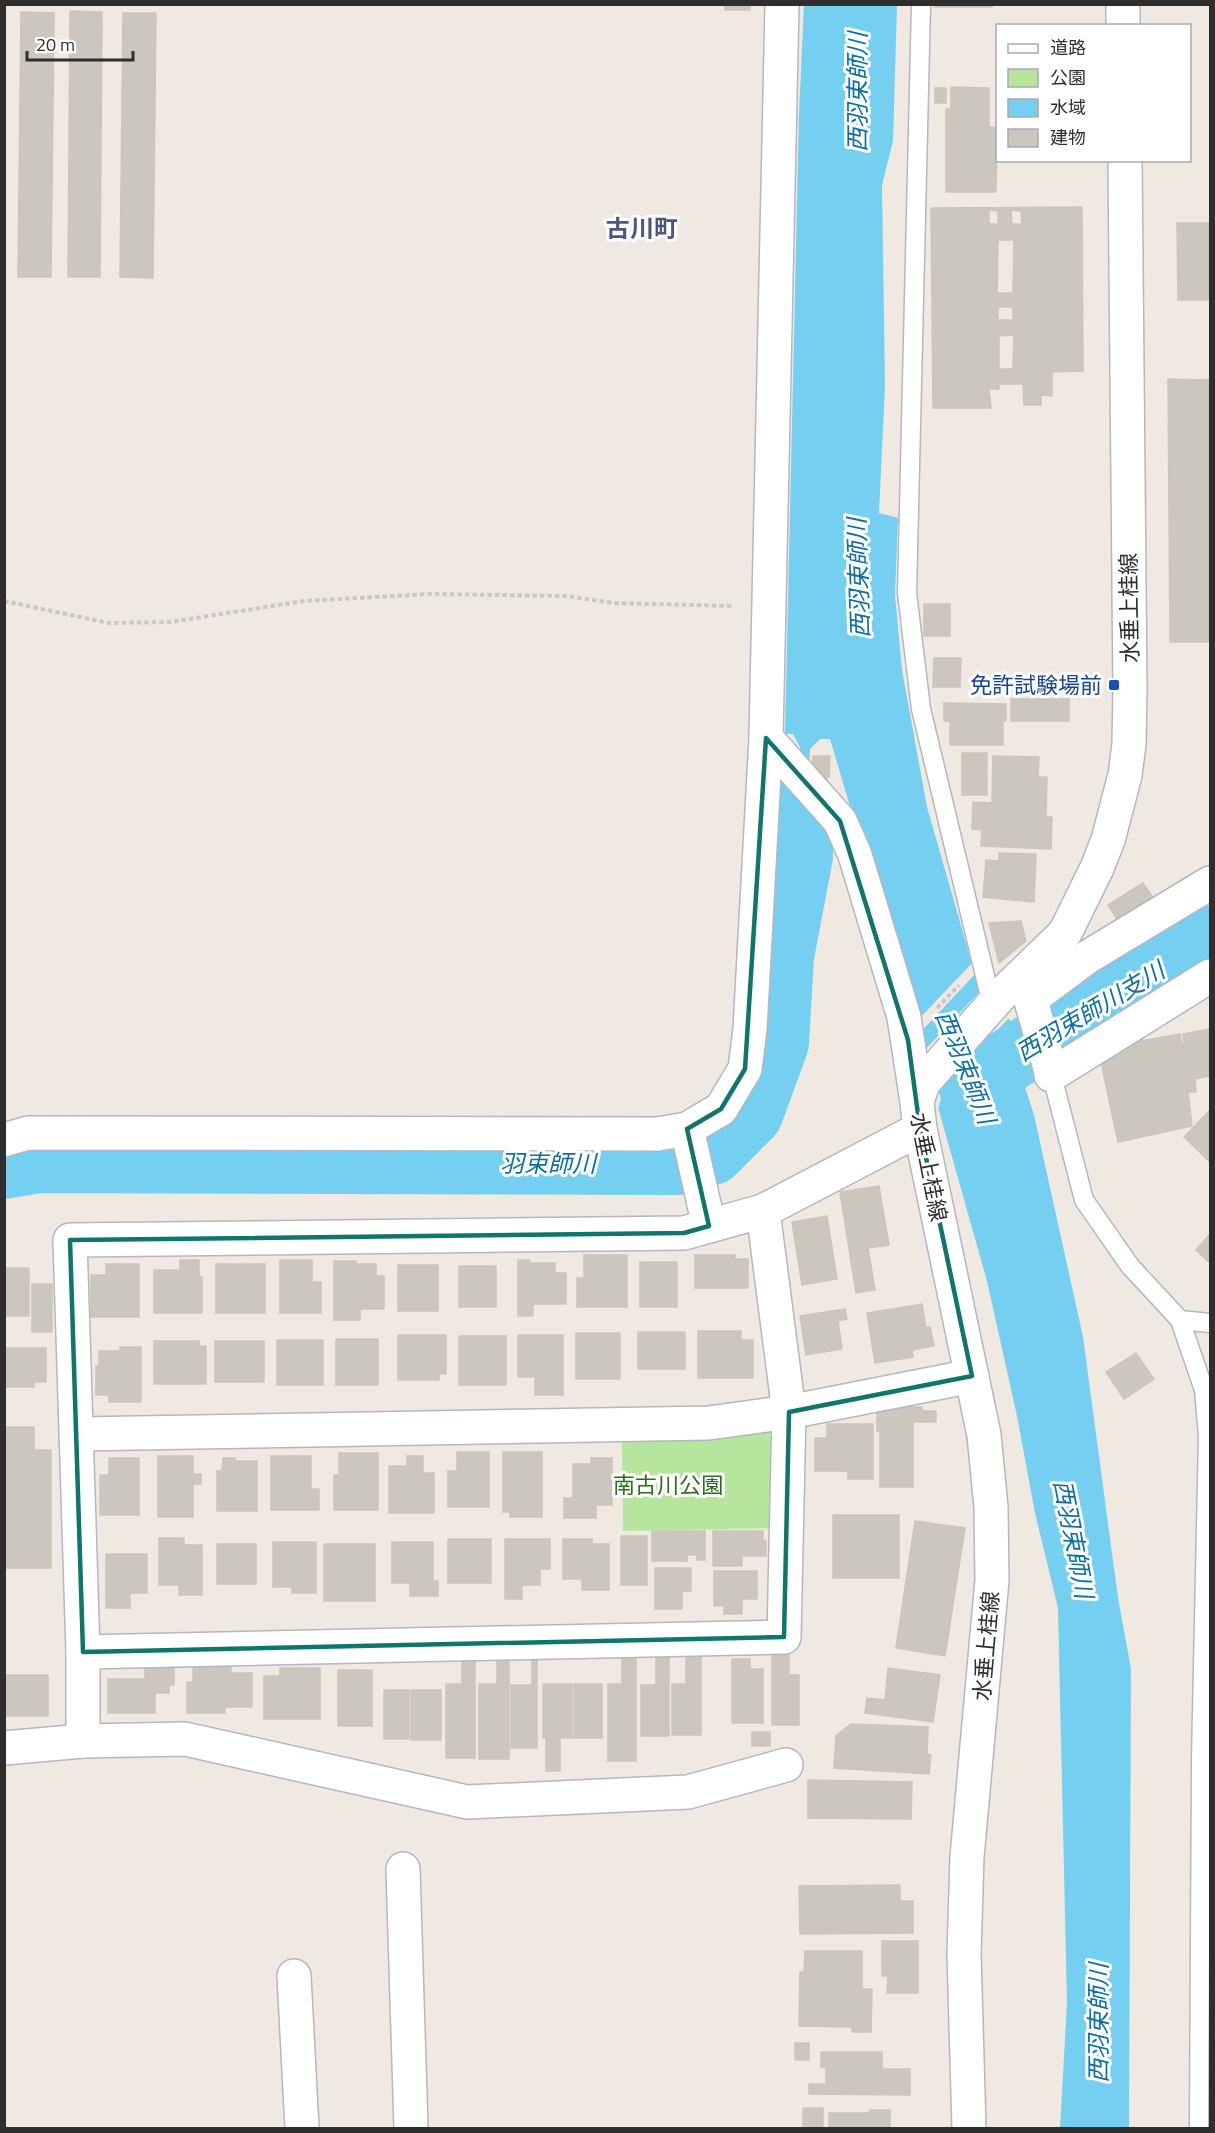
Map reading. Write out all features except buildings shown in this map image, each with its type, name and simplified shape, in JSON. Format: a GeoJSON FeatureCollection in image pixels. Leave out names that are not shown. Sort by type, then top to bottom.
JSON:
{"type":"FeatureCollection","features":[{"type":"Feature","properties":{"kind":"street"},"geometry":{"type":"LineString","coordinates":[[4,1140],[28,1133],[658,1134],[687,1129],[721,1109],[745,1069],[750,1029],[766,738],[782,4]]}},
{"type":"Feature","properties":{"kind":"street"},"geometry":{"type":"LineString","coordinates":[[1123,4],[1123,24]]}},
{"type":"Feature","properties":{"kind":"street","name":"水垂上桂線"},"geometry":{"type":"LineString","coordinates":[[969,2128],[964,1954],[968,1857],[992,1580],[991,1507],[984,1435],[920,1105],[996,1000],[1027,986],[1065,933],[1108,840],[1125,775],[1129,744],[1130,688],[1125,162]]}},
{"type":"Feature","properties":{"kind":"street"},"geometry":{"type":"LineString","coordinates":[[83,1741],[83,1652],[70,1240],[684,1233],[763,1211],[920,1105],[904,1017],[855,855],[840,821],[766,738]]}},
{"type":"Feature","properties":{"kind":"street"},"geometry":{"type":"LineString","coordinates":[[1210,883],[1086,958],[1027,986],[1051,1072],[1210,976]]}},
{"type":"Feature","properties":{"kind":"street"},"geometry":{"type":"LineString","coordinates":[[687,1129],[709,1226]]}},
{"type":"Feature","properties":{"kind":"street"},"geometry":{"type":"LineString","coordinates":[[83,1652],[784,1637],[789,1412],[763,1211]]}},
{"type":"Feature","properties":{"kind":"street"},"geometry":{"type":"LineString","coordinates":[[76,1434],[709,1422],[789,1412],[972,1376]]}},
{"type":"Feature","properties":{"kind":"street"},"geometry":{"type":"LineString","coordinates":[[4,1748],[83,1741],[184,1739],[468,1802],[688,1792],[786,1765]]}},
{"type":"Feature","properties":{"kind":"street"},"geometry":{"type":"LineString","coordinates":[[404,1869],[411,2128]]}},
{"type":"Feature","properties":{"kind":"street"},"geometry":{"type":"LineString","coordinates":[[294,1976],[302,2128]]}},
{"type":"Feature","properties":{"kind":"lane"},"geometry":{"type":"LineString","coordinates":[[921,4],[907,593],[921,709],[996,1000]]}},
{"type":"Feature","properties":{"kind":"lane"},"geometry":{"type":"LineString","coordinates":[[1051,1072],[1084,1200],[1130,1266],[1180,1320],[1204,1390],[1209,1481],[1200,1783],[1199,2128]]}},
{"type":"Feature","properties":{"kind":"lane"},"geometry":{"type":"LineString","coordinates":[[1180,1320],[1210,1323]]}},
{"type":"Feature","properties":{"kind":"path"},"geometry":{"type":"LineString","coordinates":[[4,601],[109,623],[170,622],[304,601],[431,594],[567,596],[613,603],[738,606],[769,613]]}},
{"type":"Feature","properties":{"kind":"path"},"geometry":{"type":"LineString","coordinates":[[931,1016],[961,983]]}},
{"type":"Feature","properties":{"kind":"highlighted area"},"geometry":{"type":"Polygon","coordinates":[[[766,738],[840,821],[908,1040],[920,1129],[972,1376],[789,1412],[784,1637],[83,1652],[70,1240],[684,1233],[709,1226],[687,1129],[721,1109],[745,1069],[766,738]]]}},
{"type":"Feature","properties":{"kind":"green space","name":"南古川公園"},"geometry":{"type":"Polygon","coordinates":[[[769,1431],[774,1446],[773,1528],[623,1531],[622,1439],[718,1439],[769,1431]]]}},
{"type":"Feature","properties":{"kind":"water","name":"西羽束師川"},"geometry":{"type":"Polygon","coordinates":[[[804,5],[897,5],[893,141],[882,185],[885,386],[879,513],[898,518],[895,595],[902,670],[927,807],[980,992],[1016,1026],[1022,1060],[1204,953],[1210,956],[1093,1033],[1024,1084],[1034,1115],[1083,1337],[1118,1598],[1131,1669],[1129,2128],[1060,2128],[1067,2003],[1058,1608],[1035,1513],[1017,1416],[987,1281],[912,1015],[830,739],[820,739],[810,749],[809,773],[800,773],[800,747],[793,734],[785,734],[799,114],[804,5]]]}},
{"type":"Feature","properties":{"kind":"water"},"geometry":{"type":"Polygon","coordinates":[[[793,796],[805,796],[818,815],[814,856],[772,856],[777,810],[793,796]]]}},
{"type":"Feature","properties":{"kind":"pier"},"geometry":{"type":"Polygon","coordinates":[[[974,961],[977,972],[916,1037],[914,1024],[974,961]]]}},
{"type":"Feature","properties":{"kind":"pier"},"geometry":{"type":"Polygon","coordinates":[[[982,989],[1009,1018],[944,1087],[937,1114],[920,1055],[982,989]]]}},
{"type":"Feature","properties":{"kind":"waterway","name":"羽束師川"},"geometry":{"type":"LineString","coordinates":[[4,1167],[39,1161],[677,1163],[712,1153],[751,1114],[777,1043],[782,956],[801,856],[800,796]]}},
{"type":"Feature","properties":{"kind":"waterway","name":"西羽束師川支川"},"geometry":{"type":"LineString","coordinates":[[970,1085],[1102,1001],[1210,938]]}},
{"type":"Feature","properties":{"kind":"place","name":"免許試験場前"},"geometry":{"type":"Point","coordinates":[1114,685]}},
{"type":"Feature","properties":{"kind":"district","name":"古川町"},"geometry":{"type":"Point","coordinates":[642,228]}}]}
